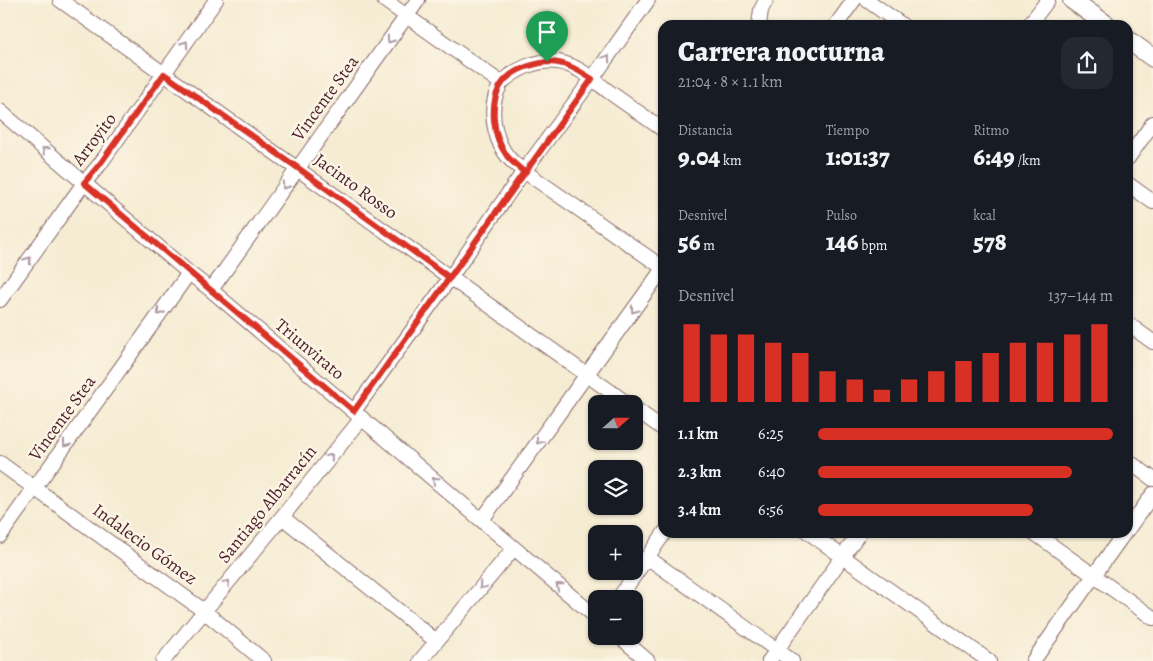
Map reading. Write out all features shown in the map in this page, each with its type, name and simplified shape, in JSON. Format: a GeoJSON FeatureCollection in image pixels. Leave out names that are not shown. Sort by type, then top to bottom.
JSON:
{"type":"FeatureCollection","features":[{"type":"Feature","properties":{"kind":"main road"},"geometry":{"type":"LineString","coordinates":[[1072,0],[1100,20]]}},
{"type":"Feature","properties":{"kind":"main road"},"geometry":{"type":"LineString","coordinates":[[1133,44],[1153,58]]}},
{"type":"Feature","properties":{"kind":"street","name":"Jacinto Rosso"},"geometry":{"type":"LineString","coordinates":[[60,0],[616,395]]}},
{"type":"Feature","properties":{"kind":"street","name":"Arroyito"},"geometry":{"type":"LineString","coordinates":[[0,300],[84,183],[100,164],[216,0]]}},
{"type":"Feature","properties":{"kind":"street"},"geometry":{"type":"LineString","coordinates":[[384,0],[501,83]]}},
{"type":"Feature","properties":{"kind":"street","name":"Vincente Stea"},"geometry":{"type":"LineString","coordinates":[[211,290],[418,0]]}},
{"type":"Feature","properties":{"kind":"street","name":"Santiago Albarracín"},"geometry":{"type":"LineString","coordinates":[[163,661],[282,517],[358,414],[524,172],[648,0]]}},
{"type":"Feature","properties":{"kind":"street"},"geometry":{"type":"LineString","coordinates":[[760,20],[765,0]]}},
{"type":"Feature","properties":{"kind":"street"},"geometry":{"type":"LineString","coordinates":[[840,20],[854,0]]}},
{"type":"Feature","properties":{"kind":"street"},"geometry":{"type":"LineString","coordinates":[[867,0],[895,20]]}},
{"type":"Feature","properties":{"kind":"street"},"geometry":{"type":"LineString","coordinates":[[1034,20],[1048,0]]}},
{"type":"Feature","properties":{"kind":"street"},"geometry":{"type":"LineString","coordinates":[[658,126],[577,69],[558,62],[527,66],[509,76],[501,83],[494,99],[494,126],[497,139],[508,158],[524,172],[658,265]]}},
{"type":"Feature","properties":{"kind":"street","name":"Triunvirato"},"geometry":{"type":"LineString","coordinates":[[0,111],[588,610]]}},
{"type":"Feature","properties":{"kind":"street"},"geometry":{"type":"LineString","coordinates":[[1133,151],[1153,123]]}},
{"type":"Feature","properties":{"kind":"street"},"geometry":{"type":"LineString","coordinates":[[1133,188],[1153,202]]}},
{"type":"Feature","properties":{"kind":"street","name":"Vincente Stea"},"geometry":{"type":"LineString","coordinates":[[0,536],[189,272]]}},
{"type":"Feature","properties":{"kind":"street"},"geometry":{"type":"LineString","coordinates":[[482,520],[658,274]]}},
{"type":"Feature","properties":{"kind":"street"},"geometry":{"type":"LineString","coordinates":[[1133,328],[1153,342]]}},
{"type":"Feature","properties":{"kind":"street"},"geometry":{"type":"LineString","coordinates":[[643,414],[658,425]]}},
{"type":"Feature","properties":{"kind":"street","name":"Indalecio Gómez"},"geometry":{"type":"LineString","coordinates":[[0,463],[204,610],[257,659]]}},
{"type":"Feature","properties":{"kind":"street"},"geometry":{"type":"LineString","coordinates":[[1133,465],[1153,479]]}},
{"type":"Feature","properties":{"kind":"street"},"geometry":{"type":"LineString","coordinates":[[1133,522],[1153,494]]}},
{"type":"Feature","properties":{"kind":"street"},"geometry":{"type":"LineString","coordinates":[[282,517],[436,641]]}},
{"type":"Feature","properties":{"kind":"street"},"geometry":{"type":"LineString","coordinates":[[624,590],[661,538]]}},
{"type":"Feature","properties":{"kind":"street"},"geometry":{"type":"LineString","coordinates":[[816,538],[989,661]]}},
{"type":"Feature","properties":{"kind":"street"},"geometry":{"type":"LineString","coordinates":[[772,656],[856,538]]}},
{"type":"Feature","properties":{"kind":"street"},"geometry":{"type":"LineString","coordinates":[[1041,538],[1153,618]]}},
{"type":"Feature","properties":{"kind":"street"},"geometry":{"type":"LineString","coordinates":[[1033,661],[1121,538]]}},
{"type":"Feature","properties":{"kind":"street"},"geometry":{"type":"LineString","coordinates":[[420,661],[514,548]]}},
{"type":"Feature","properties":{"kind":"street"},"geometry":{"type":"LineString","coordinates":[[647,557],[772,656],[792,661]]}},
{"type":"Feature","properties":{"kind":"street"},"geometry":{"type":"LineString","coordinates":[[629,645],[648,661]]}},
{"type":"Feature","properties":{"kind":"route"},"geometry":{"type":"LineString","coordinates":[[547,62],[527,66],[509,76],[501,83],[497,91],[494,99],[493,113],[497,139],[508,158],[524,172],[450,278],[164,74],[100,164],[84,183],[354,411],[450,278],[487,225],[524,172],[592,79],[566,64],[547,62]]}}]}
